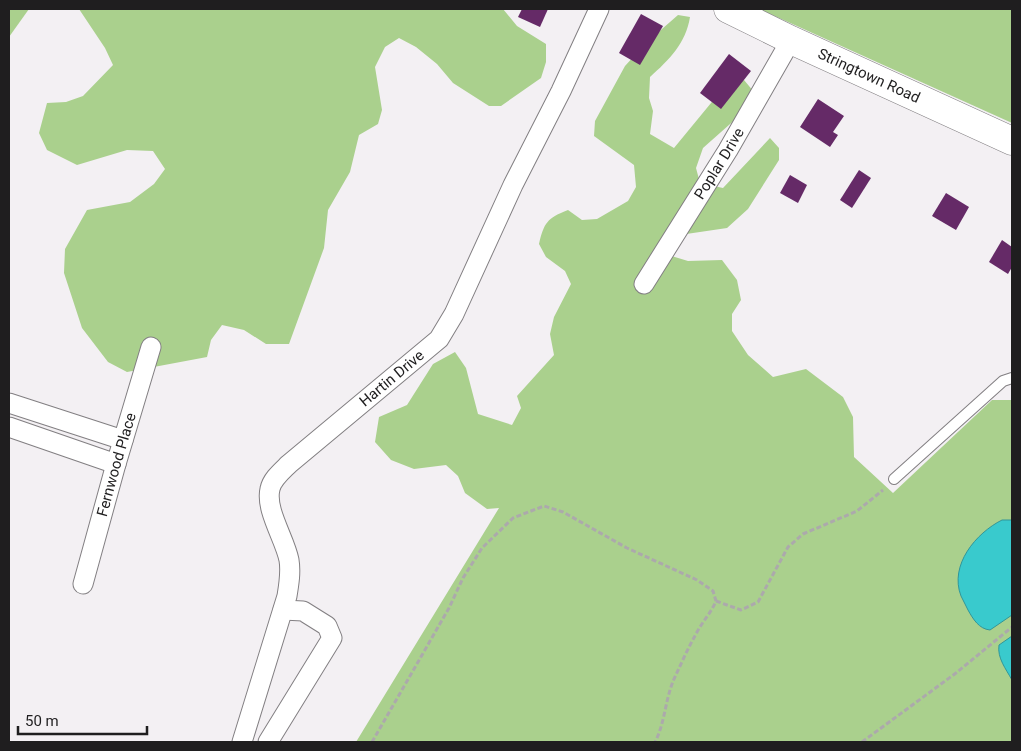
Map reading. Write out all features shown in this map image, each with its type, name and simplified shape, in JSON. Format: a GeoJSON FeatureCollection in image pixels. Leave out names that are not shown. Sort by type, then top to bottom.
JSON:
{"type":"FeatureCollection","features":[{"type":"Feature","properties":{"kind":"main road","name":"Stringtown Road"},"geometry":{"type":"LineString","coordinates":[[728,9],[1012,142]]}},
{"type":"Feature","properties":{"kind":"street","name":"Hartin Drive"},"geometry":{"type":"LineString","coordinates":[[242,742],[283,610],[290,581],[289,562],[272,512],[269,490],[272,482],[289,464],[440,339],[454,314],[513,186],[561,91],[599,9]]}},
{"type":"Feature","properties":{"kind":"street","name":"Poplar Drive"},"geometry":{"type":"LineString","coordinates":[[644,284],[728,150],[791,40]]}},
{"type":"Feature","properties":{"kind":"street","name":"Fernwood Place"},"geometry":{"type":"LineString","coordinates":[[83,584],[151,347]]}},
{"type":"Feature","properties":{"kind":"street"},"geometry":{"type":"LineString","coordinates":[[9,403],[123,440]]}},
{"type":"Feature","properties":{"kind":"street"},"geometry":{"type":"LineString","coordinates":[[9,427],[116,464]]}},
{"type":"Feature","properties":{"kind":"street"},"geometry":{"type":"LineString","coordinates":[[268,742],[332,638],[327,626],[303,611],[283,610]]}},
{"type":"Feature","properties":{"kind":"lane"},"geometry":{"type":"LineString","coordinates":[[894,479],[1003,381],[1012,378]]}},
{"type":"Feature","properties":{"kind":"path"},"geometry":{"type":"LineString","coordinates":[[716,601],[742,610],[758,602],[788,547],[803,534],[857,511],[883,490]]}},
{"type":"Feature","properties":{"kind":"path"},"geometry":{"type":"LineString","coordinates":[[372,742],[450,608],[463,578],[482,548],[513,518],[544,506],[563,512],[627,548],[698,580],[713,591],[716,601],[710,614],[696,633],[674,680],[665,704],[660,733],[655,742]]}},
{"type":"Feature","properties":{"kind":"path"},"geometry":{"type":"LineString","coordinates":[[862,742],[956,673],[1012,627]]}},
{"type":"Feature","properties":{"kind":"green space"},"geometry":{"type":"Polygon","coordinates":[[[9,9],[29,9],[9,37],[9,9]]]}},
{"type":"Feature","properties":{"kind":"green space"},"geometry":{"type":"Polygon","coordinates":[[[79,9],[503,9],[517,26],[546,44],[546,62],[541,78],[501,106],[489,106],[453,83],[437,64],[416,47],[399,38],[385,47],[375,67],[382,110],[378,124],[359,135],[350,172],[328,210],[324,248],[289,344],[266,344],[244,330],[222,325],[211,340],[207,357],[127,372],[108,362],[82,328],[64,273],[65,249],[87,210],[130,202],[154,184],[165,169],[153,151],[127,150],[77,165],[47,150],[39,133],[47,103],[66,102],[83,96],[113,65],[105,48],[79,9]]]}},
{"type":"Feature","properties":{"kind":"green space"},"geometry":{"type":"Polygon","coordinates":[[[759,9],[1012,9],[1012,123],[759,9]]]}},
{"type":"Feature","properties":{"kind":"green space"},"geometry":{"type":"Polygon","coordinates":[[[678,15],[690,17],[685,35],[676,50],[650,77],[649,98],[653,111],[650,134],[674,148],[725,86],[744,80],[754,92],[747,109],[703,148],[696,168],[700,183],[723,188],[770,138],[779,148],[779,160],[748,209],[727,228],[666,237],[665,254],[688,261],[722,260],[737,280],[741,300],[732,314],[732,331],[748,355],[773,377],[806,369],[843,397],[853,417],[854,457],[893,493],[992,400],[1012,400],[1012,742],[356,742],[499,508],[487,509],[465,493],[458,476],[446,465],[414,469],[391,460],[375,442],[379,417],[407,405],[433,364],[455,352],[466,368],[478,414],[512,425],[521,408],[517,396],[554,355],[550,334],[554,317],[571,284],[565,271],[546,257],[539,244],[545,226],[555,216],[568,210],[582,220],[597,219],[628,201],[636,187],[634,165],[594,136],[595,121],[625,66],[646,43],[678,15]]]}},
{"type":"Feature","properties":{"kind":"water"},"geometry":{"type":"Polygon","coordinates":[[[1002,520],[1012,520],[1012,615],[990,630],[980,626],[968,610],[961,596],[958,584],[959,573],[967,551],[974,542],[983,533],[1002,520]]]}},
{"type":"Feature","properties":{"kind":"water"},"geometry":{"type":"Polygon","coordinates":[[[1012,636],[1012,680],[1002,663],[999,645],[1012,636]]]}},
{"type":"Feature","properties":{"kind":"building"},"geometry":{"type":"Polygon","coordinates":[[[522,9],[548,9],[540,27],[518,17],[522,9]]]}},
{"type":"Feature","properties":{"kind":"building"},"geometry":{"type":"Polygon","coordinates":[[[641,14],[663,26],[640,65],[619,53],[641,14]]]}},
{"type":"Feature","properties":{"kind":"building"},"geometry":{"type":"Polygon","coordinates":[[[729,54],[751,71],[721,109],[700,93],[729,54]]]}},
{"type":"Feature","properties":{"kind":"building"},"geometry":{"type":"Polygon","coordinates":[[[818,99],[844,116],[833,132],[838,135],[830,147],[800,127],[818,99]]]}},
{"type":"Feature","properties":{"kind":"building"},"geometry":{"type":"Polygon","coordinates":[[[859,170],[871,178],[852,208],[840,200],[859,170]]]}},
{"type":"Feature","properties":{"kind":"building"},"geometry":{"type":"Polygon","coordinates":[[[790,175],[807,185],[798,203],[780,193],[790,175]]]}},
{"type":"Feature","properties":{"kind":"building"},"geometry":{"type":"Polygon","coordinates":[[[946,193],[969,207],[956,230],[932,216],[946,193]]]}},
{"type":"Feature","properties":{"kind":"building"},"geometry":{"type":"Polygon","coordinates":[[[1002,240],[1012,247],[1012,267],[1008,274],[989,262],[1002,240]]]}}]}
